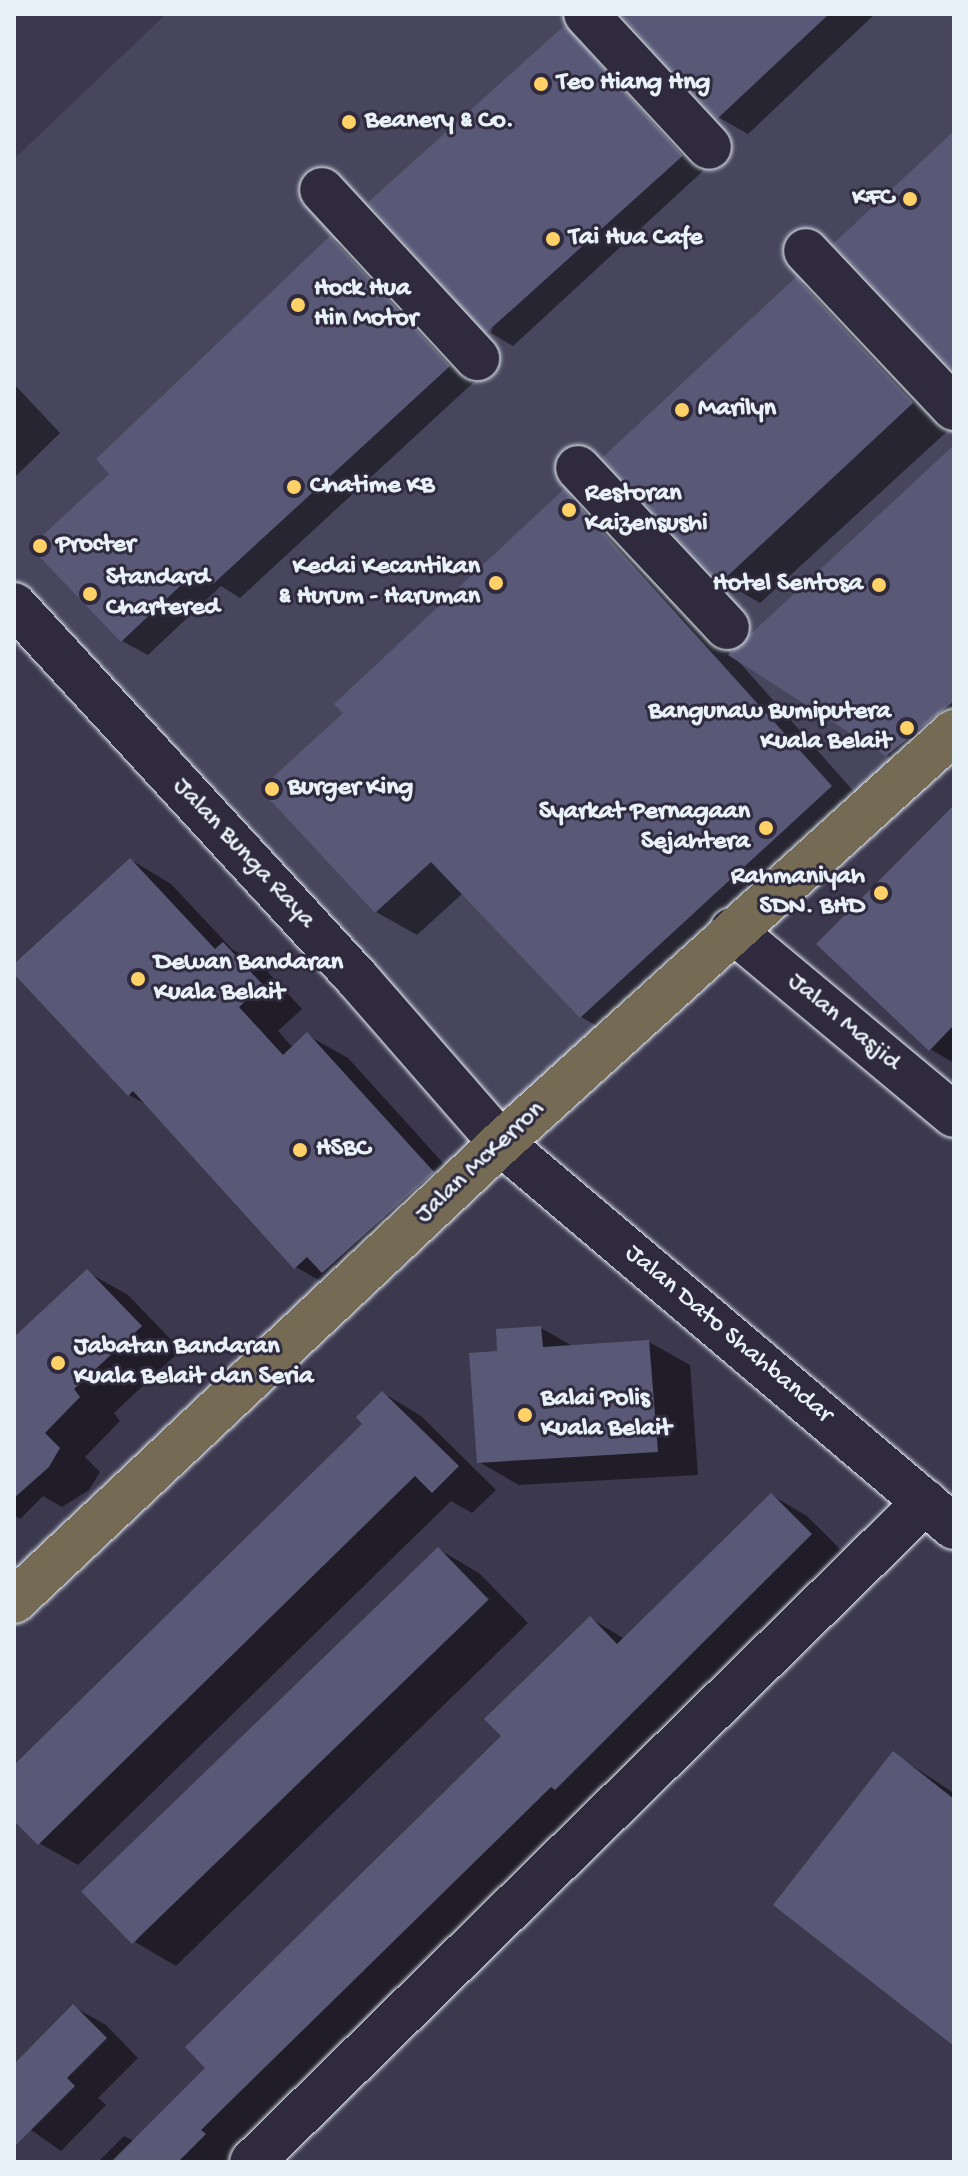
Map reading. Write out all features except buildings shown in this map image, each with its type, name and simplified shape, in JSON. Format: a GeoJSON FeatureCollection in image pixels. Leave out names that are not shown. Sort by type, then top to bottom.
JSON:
{"type":"FeatureCollection","features":[{"type":"Feature","properties":{"kind":"main road","name":"Jalan McKerron"},"geometry":{"type":"LineString","coordinates":[[14,1601],[501,1143],[732,930],[954,732]]}},
{"type":"Feature","properties":{"kind":"street"},"geometry":{"type":"LineString","coordinates":[[586,14],[709,147]]}},
{"type":"Feature","properties":{"kind":"street"},"geometry":{"type":"LineString","coordinates":[[322,190],[477,358]]}},
{"type":"Feature","properties":{"kind":"street"},"geometry":{"type":"LineString","coordinates":[[806,251],[954,408]]}},
{"type":"Feature","properties":{"kind":"street"},"geometry":{"type":"LineString","coordinates":[[578,468],[727,627]]}},
{"type":"Feature","properties":{"kind":"street","name":"Jalan Bunga Raya"},"geometry":{"type":"LineString","coordinates":[[14,605],[357,978],[501,1143]]}},
{"type":"Feature","properties":{"kind":"street","name":"Jalan Masjid"},"geometry":{"type":"LineString","coordinates":[[732,930],[954,1115]]}},
{"type":"Feature","properties":{"kind":"street","name":"Jalan Dato Shahbandar"},"geometry":{"type":"LineString","coordinates":[[501,1143],[940,1515]]}},
{"type":"Feature","properties":{"kind":"street"},"geometry":{"type":"LineString","coordinates":[[252,2162],[940,1515]]}},
{"type":"Feature","properties":{"kind":"shaded area"},"geometry":{"type":"Polygon","coordinates":[[[166,14],[954,14],[954,727],[501,1143],[14,609],[14,159],[166,14]]]}},
{"type":"Feature","properties":{"kind":"place","name":"Teo Hiang Hng"},"geometry":{"type":"Point","coordinates":[541,84]}},
{"type":"Feature","properties":{"kind":"place","name":"Beanery & Co."},"geometry":{"type":"Point","coordinates":[349,122]}},
{"type":"Feature","properties":{"kind":"place","name":"KFC"},"geometry":{"type":"Point","coordinates":[910,199]}},
{"type":"Feature","properties":{"kind":"place","name":"Tai Hua Cafe"},"geometry":{"type":"Point","coordinates":[553,239]}},
{"type":"Feature","properties":{"kind":"place","name":"Hock Hua Hin Motor"},"geometry":{"type":"Point","coordinates":[298,305]}},
{"type":"Feature","properties":{"kind":"place","name":"Marilyn"},"geometry":{"type":"Point","coordinates":[682,410]}},
{"type":"Feature","properties":{"kind":"place","name":"Chatime KB"},"geometry":{"type":"Point","coordinates":[294,487]}},
{"type":"Feature","properties":{"kind":"place","name":"Restoran Kaizensushi"},"geometry":{"type":"Point","coordinates":[569,510]}},
{"type":"Feature","properties":{"kind":"place","name":"Procter"},"geometry":{"type":"Point","coordinates":[40,546]}},
{"type":"Feature","properties":{"kind":"place","name":"Kedai Kecantikan & Hurum - Haruman"},"geometry":{"type":"Point","coordinates":[496,583]}},
{"type":"Feature","properties":{"kind":"place","name":"Hotel Sentosa"},"geometry":{"type":"Point","coordinates":[879,585]}},
{"type":"Feature","properties":{"kind":"place","name":"Standard Chartered"},"geometry":{"type":"Point","coordinates":[90,594]}},
{"type":"Feature","properties":{"kind":"place","name":"Bangunaw Bumiputera Kuala Belait"},"geometry":{"type":"Point","coordinates":[907,728]}},
{"type":"Feature","properties":{"kind":"place","name":"Burger King"},"geometry":{"type":"Point","coordinates":[272,789]}},
{"type":"Feature","properties":{"kind":"place","name":"Syarkat Pernagaan Sejahtera"},"geometry":{"type":"Point","coordinates":[766,828]}},
{"type":"Feature","properties":{"kind":"place","name":"Rahmaniyah SDN. BHD"},"geometry":{"type":"Point","coordinates":[881,893]}},
{"type":"Feature","properties":{"kind":"place","name":"Dewan Bandaran Kuala Belait"},"geometry":{"type":"Point","coordinates":[138,979]}},
{"type":"Feature","properties":{"kind":"place","name":"HSBC"},"geometry":{"type":"Point","coordinates":[300,1150]}},
{"type":"Feature","properties":{"kind":"place","name":"Jabatan Bandaran Kuala Belait dan Seria"},"geometry":{"type":"Point","coordinates":[58,1363]}},
{"type":"Feature","properties":{"kind":"place","name":"Balai Polis Kuala Belait"},"geometry":{"type":"Point","coordinates":[525,1415]}}]}
